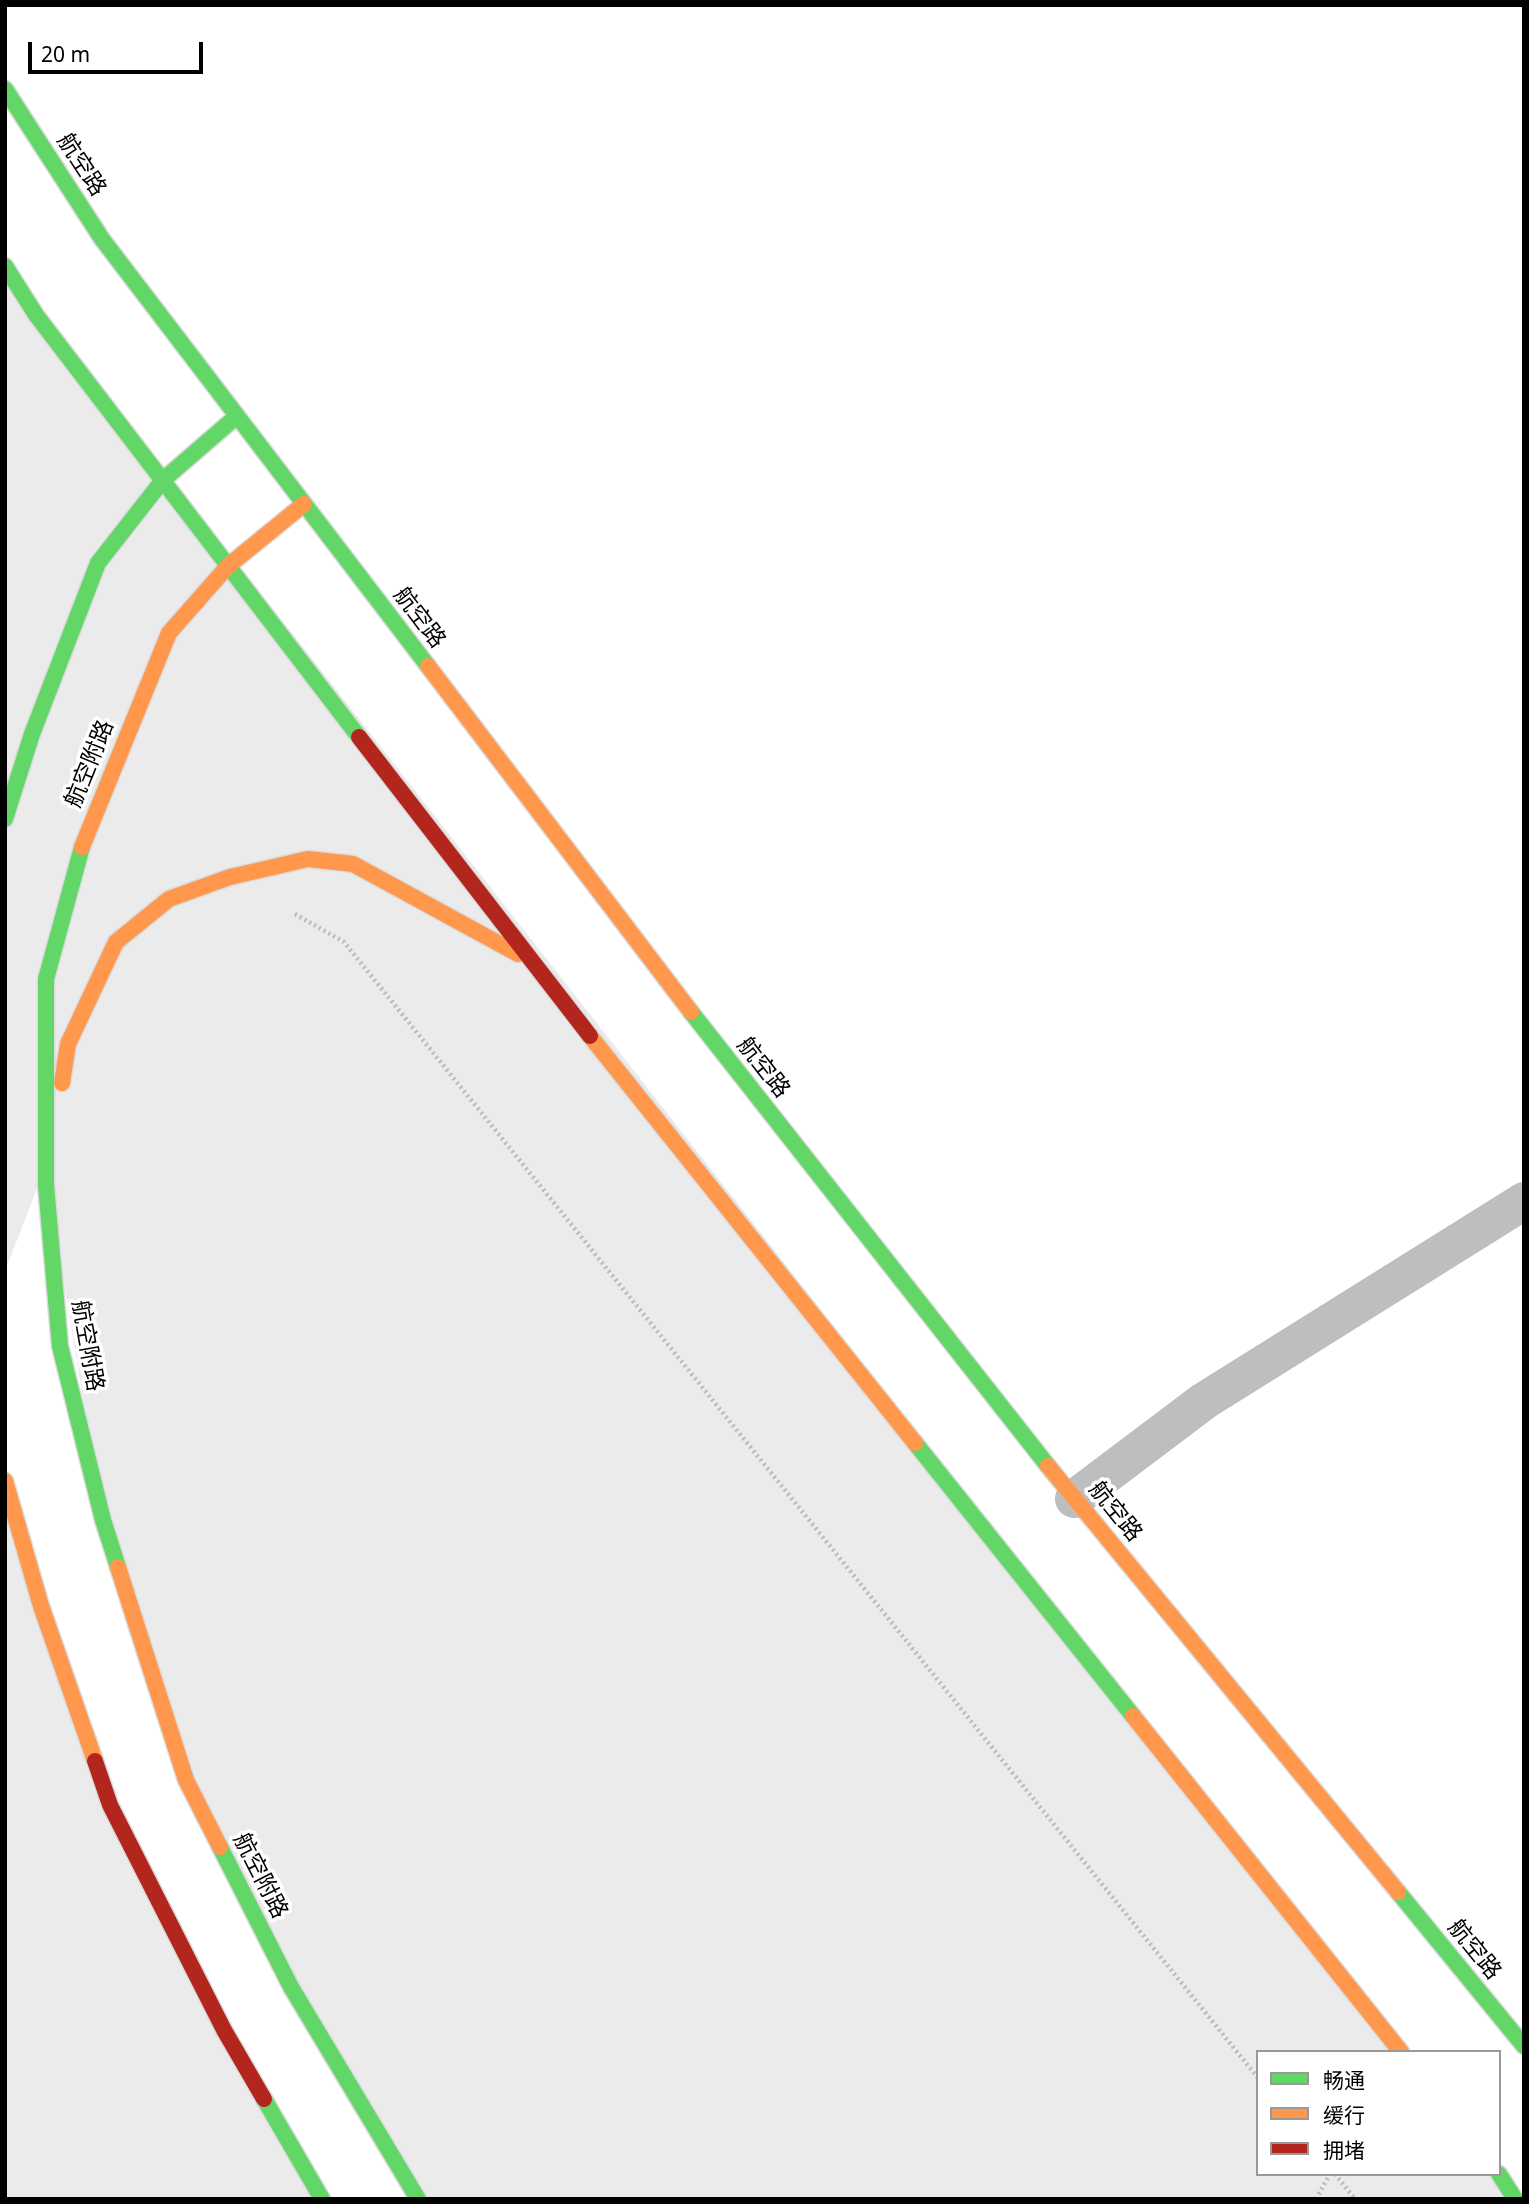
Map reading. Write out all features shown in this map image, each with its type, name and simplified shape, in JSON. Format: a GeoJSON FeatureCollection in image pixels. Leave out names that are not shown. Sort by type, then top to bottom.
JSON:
{"type":"FeatureCollection","features":[{"type":"Feature","properties":{"kind":"main road","name":"航空路"},"geometry":{"type":"LineString","coordinates":[[5,89],[102,240],[734,1068],[1074,1499],[1524,2046]]}},
{"type":"Feature","properties":{"kind":"main road"},"geometry":{"type":"LineString","coordinates":[[5,266],[36,315],[530,960],[1399,2050]]}},
{"type":"Feature","properties":{"kind":"main road"},"geometry":{"type":"LineString","coordinates":[[5,819],[32,734],[97,563],[163,480],[237,416]]}},
{"type":"Feature","properties":{"kind":"main road","name":"航空附路"},"geometry":{"type":"LineString","coordinates":[[304,504],[228,566],[169,633],[85,835],[46,979],[46,1185],[60,1346],[103,1520],[186,1780],[291,1987],[418,2199]]}},
{"type":"Feature","properties":{"kind":"main road"},"geometry":{"type":"LineString","coordinates":[[46,1185],[68,1044],[116,942],[169,899],[230,877],[308,859],[354,864],[530,960]]}},
{"type":"Feature","properties":{"kind":"main road"},"geometry":{"type":"LineString","coordinates":[[5,1481],[41,1606],[110,1805],[224,2030],[322,2199]]}},
{"type":"Feature","properties":{"kind":"main road"},"geometry":{"type":"LineString","coordinates":[[1502,2178],[1516,2199]]}},
{"type":"Feature","properties":{"kind":"street"},"geometry":{"type":"LineString","coordinates":[[1074,1499],[1204,1401],[1524,1201]]}},
{"type":"Feature","properties":{"kind":"path"},"geometry":{"type":"LineString","coordinates":[[230,877],[344,942],[1256,2076]]}},
{"type":"Feature","properties":{"kind":"path"},"geometry":{"type":"LineString","coordinates":[[1316,2199],[1332,2176]]}},
{"type":"Feature","properties":{"kind":"path"},"geometry":{"type":"LineString","coordinates":[[1335,2176],[1355,2199]]}},
{"type":"Feature","properties":{"kind":"shaded area"},"geometry":{"type":"Polygon","coordinates":[[[5,266],[1399,2050],[1256,2050],[1256,2176],[1500,2176],[1515,2199],[418,2199],[186,1780],[103,1520],[45,1168],[5,1271],[5,266]]]}},
{"type":"Feature","properties":{"kind":"shaded area"},"geometry":{"type":"Polygon","coordinates":[[[5,1481],[110,1805],[322,2199],[5,2199],[5,1481]]]}},
{"type":"Feature","properties":{"kind":"traffic: fast"},"geometry":{"type":"LineString","coordinates":[[5,89],[102,239],[428,666]]}},
{"type":"Feature","properties":{"kind":"traffic: fast"},"geometry":{"type":"LineString","coordinates":[[5,266],[36,315],[359,737]]}},
{"type":"Feature","properties":{"kind":"traffic: fast"},"geometry":{"type":"LineString","coordinates":[[5,819],[32,734],[98,563],[163,480],[237,416]]}},
{"type":"Feature","properties":{"kind":"traffic: fast"},"geometry":{"type":"LineString","coordinates":[[82,847],[46,979],[46,1185],[60,1346],[103,1520],[118,1567]]}},
{"type":"Feature","properties":{"kind":"traffic: fast"},"geometry":{"type":"LineString","coordinates":[[691,1012],[1048,1466]]}},
{"type":"Feature","properties":{"kind":"traffic: fast"},"geometry":{"type":"LineString","coordinates":[[915,1443],[1133,1716]]}},
{"type":"Feature","properties":{"kind":"traffic: fast"},"geometry":{"type":"LineString","coordinates":[[220,1847],[291,1987],[418,2199]]}},
{"type":"Feature","properties":{"kind":"traffic: fast"},"geometry":{"type":"LineString","coordinates":[[1398,1892],[1524,2046]]}},
{"type":"Feature","properties":{"kind":"traffic: fast"},"geometry":{"type":"LineString","coordinates":[[264,2099],[322,2199]]}},
{"type":"Feature","properties":{"kind":"traffic: fast"},"geometry":{"type":"LineString","coordinates":[[1500,2176],[1515,2199]]}},
{"type":"Feature","properties":{"kind":"traffic: slow"},"geometry":{"type":"LineString","coordinates":[[82,847],[169,633],[228,566],[304,504]]}},
{"type":"Feature","properties":{"kind":"traffic: slow"},"geometry":{"type":"LineString","coordinates":[[428,666],[691,1012]]}},
{"type":"Feature","properties":{"kind":"traffic: slow"},"geometry":{"type":"LineString","coordinates":[[62,1083],[68,1044],[116,942],[169,899],[230,877],[308,859],[353,864],[518,954]]}},
{"type":"Feature","properties":{"kind":"traffic: slow"},"geometry":{"type":"LineString","coordinates":[[590,1036],[915,1443]]}},
{"type":"Feature","properties":{"kind":"traffic: slow"},"geometry":{"type":"LineString","coordinates":[[1048,1466],[1398,1892]]}},
{"type":"Feature","properties":{"kind":"traffic: slow"},"geometry":{"type":"LineString","coordinates":[[5,1481],[41,1606],[95,1761]]}},
{"type":"Feature","properties":{"kind":"traffic: slow"},"geometry":{"type":"LineString","coordinates":[[118,1567],[186,1780],[220,1847]]}},
{"type":"Feature","properties":{"kind":"traffic: slow"},"geometry":{"type":"LineString","coordinates":[[1133,1716],[1399,2050]]}},
{"type":"Feature","properties":{"kind":"traffic: jam"},"geometry":{"type":"LineString","coordinates":[[359,737],[590,1036]]}},
{"type":"Feature","properties":{"kind":"traffic: jam"},"geometry":{"type":"LineString","coordinates":[[95,1761],[110,1805],[224,2030],[264,2099]]}}]}
